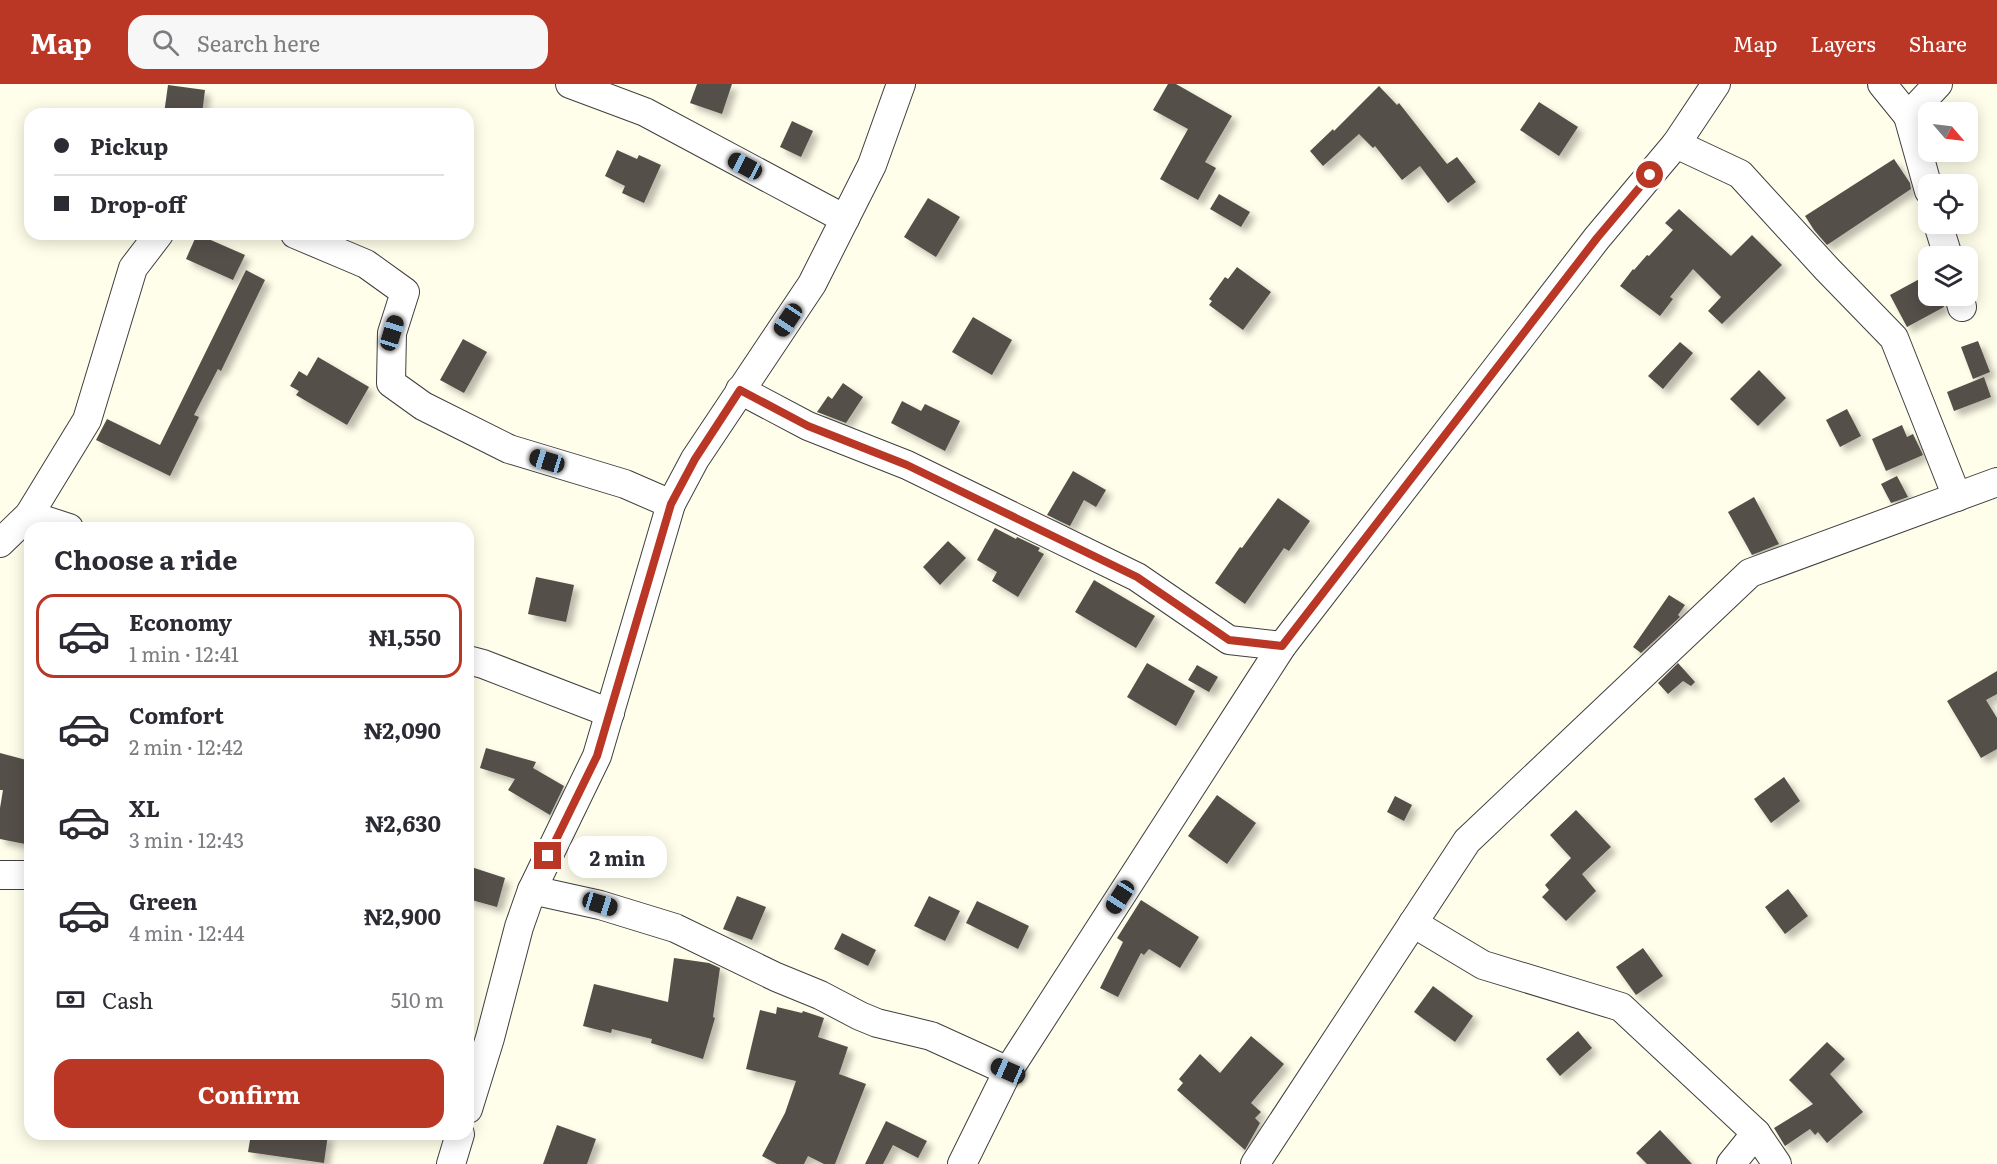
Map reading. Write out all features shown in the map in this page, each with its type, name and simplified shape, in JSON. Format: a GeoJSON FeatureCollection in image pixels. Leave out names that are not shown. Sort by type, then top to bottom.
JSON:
{"type":"FeatureCollection","features":[{"type":"Feature","properties":{"kind":"street"},"geometry":{"type":"LineString","coordinates":[[570,84],[645,112],[845,219]]}},
{"type":"Feature","properties":{"kind":"street"},"geometry":{"type":"LineString","coordinates":[[474,1068],[532,890],[597,756],[671,504],[695,459],[812,284],[872,165],[901,84]]}},
{"type":"Feature","properties":{"kind":"street"},"geometry":{"type":"LineString","coordinates":[[962,1164],[1008,1071],[1282,646],[1597,238],[1676,144],[1716,84]]}},
{"type":"Feature","properties":{"kind":"street"},"geometry":{"type":"LineString","coordinates":[[1882,84],[1908,116],[1924,174]]}},
{"type":"Feature","properties":{"kind":"street"},"geometry":{"type":"LineString","coordinates":[[1908,116],[1938,84]]}},
{"type":"Feature","properties":{"kind":"street"},"geometry":{"type":"LineString","coordinates":[[1676,144],[1740,174],[1894,338],[1957,497]]}},
{"type":"Feature","properties":{"kind":"street"},"geometry":{"type":"LineString","coordinates":[[0,543],[29,515],[87,420],[133,268],[154,240]]}},
{"type":"Feature","properties":{"kind":"street"},"geometry":{"type":"LineString","coordinates":[[309,240],[366,264],[405,292],[392,333],[391,382],[423,406],[509,449],[625,484],[671,504]]}},
{"type":"Feature","properties":{"kind":"street"},"geometry":{"type":"LineString","coordinates":[[740,390],[808,426],[907,465],[1137,577],[1229,640],[1282,646]]}},
{"type":"Feature","properties":{"kind":"street"},"geometry":{"type":"LineString","coordinates":[[1255,1164],[1467,841],[1750,573],[1997,482]]}},
{"type":"Feature","properties":{"kind":"street"},"geometry":{"type":"LineString","coordinates":[[29,515],[51,522]]}},
{"type":"Feature","properties":{"kind":"street"},"geometry":{"type":"LineString","coordinates":[[474,662],[610,713]]}},
{"type":"Feature","properties":{"kind":"street"},"geometry":{"type":"LineString","coordinates":[[0,875],[24,875]]}},
{"type":"Feature","properties":{"kind":"street"},"geometry":{"type":"LineString","coordinates":[[532,890],[600,904],[675,928],[860,1016],[877,1023],[932,1036],[1008,1071]]}},
{"type":"Feature","properties":{"kind":"street"},"geometry":{"type":"LineString","coordinates":[[1413,923],[1483,966],[1621,1007],[1756,1133],[1777,1164]]}},
{"type":"Feature","properties":{"kind":"street"},"geometry":{"type":"LineString","coordinates":[[1731,1164],[1756,1133]]}},
{"type":"Feature","properties":{"kind":"street"},"geometry":{"type":"LineString","coordinates":[[451,1164],[458,1140]]}},
{"type":"Feature","properties":{"kind":"building"},"geometry":{"type":"Polygon","coordinates":[[[697,84],[732,84],[722,114],[690,103],[697,84]]]}},
{"type":"Feature","properties":{"kind":"building"},"geometry":{"type":"Polygon","coordinates":[[[1168,84],[1176,84],[1232,116],[1205,162],[1216,168],[1198,200],[1160,179],[1188,129],[1153,110],[1168,84]]]}},
{"type":"Feature","properties":{"kind":"building"},"geometry":{"type":"Polygon","coordinates":[[[168,85],[205,90],[203,108],[165,108],[168,85]]]}},
{"type":"Feature","properties":{"kind":"building"},"geometry":{"type":"Polygon","coordinates":[[[1379,86],[1397,105],[1399,103],[1447,164],[1457,157],[1476,182],[1448,203],[1420,166],[1402,180],[1375,146],[1373,148],[1359,134],[1323,166],[1310,151],[1333,129],[1334,131],[1379,86]]]}},
{"type":"Feature","properties":{"kind":"building"},"geometry":{"type":"Polygon","coordinates":[[[1539,102],[1578,127],[1559,156],[1520,130],[1539,102]]]}},
{"type":"Feature","properties":{"kind":"building"},"geometry":{"type":"Polygon","coordinates":[[[792,121],[813,131],[801,157],[780,147],[792,121]]]}},
{"type":"Feature","properties":{"kind":"building"},"geometry":{"type":"Polygon","coordinates":[[[617,150],[637,159],[639,155],[661,165],[644,203],[622,193],[625,186],[605,176],[617,150]]]}},
{"type":"Feature","properties":{"kind":"building"},"geometry":{"type":"Polygon","coordinates":[[[1894,159],[1910,183],[1911,189],[1827,245],[1805,216],[1894,159]]]}},
{"type":"Feature","properties":{"kind":"building"},"geometry":{"type":"Polygon","coordinates":[[[1219,194],[1250,212],[1241,227],[1210,209],[1219,194]]]}},
{"type":"Feature","properties":{"kind":"building"},"geometry":{"type":"Polygon","coordinates":[[[928,198],[960,217],[936,257],[904,237],[928,198]]]}},
{"type":"Feature","properties":{"kind":"building"},"geometry":{"type":"Polygon","coordinates":[[[1679,209],[1731,256],[1752,235],[1782,265],[1722,324],[1708,311],[1721,297],[1693,269],[1670,297],[1673,299],[1660,316],[1620,286],[1633,269],[1647,255],[1649,256],[1673,230],[1665,223],[1679,209]]]}},
{"type":"Feature","properties":{"kind":"building"},"geometry":{"type":"Polygon","coordinates":[[[194,240],[211,240],[245,255],[233,280],[186,259],[194,240]]]}},
{"type":"Feature","properties":{"kind":"building"},"geometry":{"type":"Polygon","coordinates":[[[1237,267],[1271,292],[1243,330],[1209,305],[1212,301],[1209,299],[1225,277],[1228,279],[1237,267]]]}},
{"type":"Feature","properties":{"kind":"building"},"geometry":{"type":"Polygon","coordinates":[[[246,270],[265,280],[221,371],[218,369],[194,415],[199,417],[170,476],[96,440],[107,419],[160,445],[246,270]]]}},
{"type":"Feature","properties":{"kind":"building"},"geometry":{"type":"Polygon","coordinates":[[[1918,280],[1918,306],[1944,307],[1907,327],[1890,295],[1918,280]]]}},
{"type":"Feature","properties":{"kind":"building"},"geometry":{"type":"Polygon","coordinates":[[[973,317],[1012,340],[992,375],[952,352],[973,317]]]}},
{"type":"Feature","properties":{"kind":"building"},"geometry":{"type":"Polygon","coordinates":[[[463,339],[487,352],[464,393],[440,380],[463,339]]]}},
{"type":"Feature","properties":{"kind":"building"},"geometry":{"type":"Polygon","coordinates":[[[1978,341],[1990,372],[1973,379],[1961,347],[1978,341]]]}},
{"type":"Feature","properties":{"kind":"building"},"geometry":{"type":"Polygon","coordinates":[[[1680,342],[1693,353],[1663,389],[1648,376],[1680,342]]]}},
{"type":"Feature","properties":{"kind":"building"},"geometry":{"type":"Polygon","coordinates":[[[318,357],[369,387],[347,425],[296,395],[299,391],[290,386],[299,371],[307,376],[318,357]]]}},
{"type":"Feature","properties":{"kind":"building"},"geometry":{"type":"Polygon","coordinates":[[[1759,370],[1786,398],[1758,426],[1730,399],[1759,370]]]}},
{"type":"Feature","properties":{"kind":"building"},"geometry":{"type":"Polygon","coordinates":[[[1984,377],[1991,397],[1954,411],[1947,392],[1984,377]]]}},
{"type":"Feature","properties":{"kind":"building"},"geometry":{"type":"Polygon","coordinates":[[[843,383],[863,397],[846,423],[817,412],[828,396],[832,399],[843,383]]]}},
{"type":"Feature","properties":{"kind":"building"},"geometry":{"type":"Polygon","coordinates":[[[902,401],[921,411],[925,404],[960,421],[945,451],[891,423],[902,401]]]}},
{"type":"Feature","properties":{"kind":"building"},"geometry":{"type":"Polygon","coordinates":[[[1847,409],[1861,436],[1840,447],[1826,420],[1847,409]]]}},
{"type":"Feature","properties":{"kind":"building"},"geometry":{"type":"Polygon","coordinates":[[[1902,425],[1907,437],[1913,434],[1923,455],[1886,471],[1872,439],[1902,425]]]}},
{"type":"Feature","properties":{"kind":"building"},"geometry":{"type":"Polygon","coordinates":[[[1073,471],[1106,490],[1096,507],[1084,500],[1070,526],[1047,515],[1073,471]]]}},
{"type":"Feature","properties":{"kind":"building"},"geometry":{"type":"Polygon","coordinates":[[[1897,476],[1908,497],[1891,503],[1881,484],[1897,476]]]}},
{"type":"Feature","properties":{"kind":"building"},"geometry":{"type":"Polygon","coordinates":[[[1754,497],[1779,544],[1752,555],[1728,512],[1754,497]]]}},
{"type":"Feature","properties":{"kind":"building"},"geometry":{"type":"Polygon","coordinates":[[[1278,498],[1310,521],[1289,551],[1284,548],[1245,604],[1215,583],[1278,498]]]}},
{"type":"Feature","properties":{"kind":"building"},"geometry":{"type":"Polygon","coordinates":[[[995,528],[1040,548],[1038,551],[1044,554],[1018,597],[992,581],[997,572],[977,560],[995,528]]]}},
{"type":"Feature","properties":{"kind":"building"},"geometry":{"type":"Polygon","coordinates":[[[948,541],[966,558],[940,585],[923,567],[948,541]]]}},
{"type":"Feature","properties":{"kind":"building"},"geometry":{"type":"Polygon","coordinates":[[[536,577],[574,585],[566,622],[528,614],[536,577]]]}},
{"type":"Feature","properties":{"kind":"building"},"geometry":{"type":"Polygon","coordinates":[[[1094,580],[1155,616],[1136,648],[1075,612],[1094,580]]]}},
{"type":"Feature","properties":{"kind":"building"},"geometry":{"type":"Polygon","coordinates":[[[1669,595],[1685,605],[1678,615],[1680,617],[1641,653],[1633,647],[1669,595]]]}},
{"type":"Feature","properties":{"kind":"building"},"geometry":{"type":"Polygon","coordinates":[[[1147,663],[1195,691],[1176,726],[1127,697],[1147,663]]]}},
{"type":"Feature","properties":{"kind":"building"},"geometry":{"type":"Polygon","coordinates":[[[1678,663],[1695,682],[1691,686],[1683,681],[1668,694],[1658,683],[1678,663]]]}},
{"type":"Feature","properties":{"kind":"building"},"geometry":{"type":"Polygon","coordinates":[[[1197,665],[1218,677],[1209,692],[1188,680],[1197,665]]]}},
{"type":"Feature","properties":{"kind":"building"},"geometry":{"type":"Polygon","coordinates":[[[1997,671],[1997,694],[1986,700],[1997,718],[1997,749],[1981,758],[1947,701],[1997,671]]]}},
{"type":"Feature","properties":{"kind":"building"},"geometry":{"type":"Polygon","coordinates":[[[486,748],[536,762],[533,768],[564,786],[550,815],[508,790],[515,779],[480,768],[486,748]]]}},
{"type":"Feature","properties":{"kind":"building"},"geometry":{"type":"Polygon","coordinates":[[[0,753],[24,759],[24,844],[0,839],[0,808],[3,790],[0,790],[0,753]]]}},
{"type":"Feature","properties":{"kind":"building"},"geometry":{"type":"Polygon","coordinates":[[[1784,777],[1800,801],[1771,823],[1754,799],[1784,777]]]}},
{"type":"Feature","properties":{"kind":"building"},"geometry":{"type":"Polygon","coordinates":[[[1217,795],[1256,823],[1227,864],[1188,836],[1217,795]]]}},
{"type":"Feature","properties":{"kind":"building"},"geometry":{"type":"Polygon","coordinates":[[[1395,796],[1412,805],[1404,821],[1387,812],[1395,796]]]}},
{"type":"Feature","properties":{"kind":"building"},"geometry":{"type":"Polygon","coordinates":[[[1576,810],[1611,847],[1582,874],[1596,891],[1566,921],[1542,897],[1549,890],[1545,885],[1571,858],[1550,835],[1576,810]]]}},
{"type":"Feature","properties":{"kind":"building"},"geometry":{"type":"Polygon","coordinates":[[[474,868],[505,878],[497,907],[474,901],[474,868]]]}},
{"type":"Feature","properties":{"kind":"building"},"geometry":{"type":"Polygon","coordinates":[[[1788,889],[1808,916],[1785,934],[1765,907],[1788,889]]]}},
{"type":"Feature","properties":{"kind":"building"},"geometry":{"type":"Polygon","coordinates":[[[737,896],[766,907],[752,940],[723,929],[737,896]]]}},
{"type":"Feature","properties":{"kind":"building"},"geometry":{"type":"Polygon","coordinates":[[[929,896],[960,911],[945,941],[914,926],[929,896]]]}},
{"type":"Feature","properties":{"kind":"building"},"geometry":{"type":"Polygon","coordinates":[[[1141,900],[1199,937],[1180,968],[1149,949],[1144,955],[1141,953],[1118,997],[1100,988],[1123,942],[1117,938],[1141,900]]]}},
{"type":"Feature","properties":{"kind":"building"},"geometry":{"type":"Polygon","coordinates":[[[977,901],[1029,926],[1018,949],[966,923],[977,901]]]}},
{"type":"Feature","properties":{"kind":"building"},"geometry":{"type":"Polygon","coordinates":[[[842,933],[876,950],[868,966],[834,949],[842,933]]]}},
{"type":"Feature","properties":{"kind":"building"},"geometry":{"type":"Polygon","coordinates":[[[1643,948],[1663,976],[1636,995],[1616,967],[1643,948]]]}},
{"type":"Feature","properties":{"kind":"building"},"geometry":{"type":"Polygon","coordinates":[[[674,958],[709,963],[720,968],[713,1017],[715,1018],[703,1059],[651,1043],[652,1039],[612,1029],[611,1033],[583,1026],[594,984],[668,1002],[674,958]]]}},
{"type":"Feature","properties":{"kind":"building"},"geometry":{"type":"Polygon","coordinates":[[[1433,986],[1473,1016],[1455,1042],[1414,1012],[1433,986]]]}},
{"type":"Feature","properties":{"kind":"building"},"geometry":{"type":"Polygon","coordinates":[[[777,1007],[802,1013],[803,1011],[824,1018],[818,1037],[848,1047],[839,1074],[866,1084],[835,1164],[824,1164],[808,1156],[804,1164],[777,1164],[762,1156],[785,1113],[796,1081],[746,1069],[760,1010],[776,1014],[777,1007]]]}},
{"type":"Feature","properties":{"kind":"building"},"geometry":{"type":"Polygon","coordinates":[[[1578,1031],[1592,1048],[1560,1076],[1546,1059],[1578,1031]]]}},
{"type":"Feature","properties":{"kind":"building"},"geometry":{"type":"Polygon","coordinates":[[[1251,1036],[1284,1064],[1251,1103],[1261,1112],[1255,1118],[1260,1123],[1245,1150],[1177,1090],[1183,1083],[1179,1079],[1200,1054],[1220,1073],[1251,1036]]]}},
{"type":"Feature","properties":{"kind":"building"},"geometry":{"type":"Polygon","coordinates":[[[1827,1042],[1845,1059],[1830,1074],[1863,1112],[1827,1143],[1818,1132],[1815,1135],[1810,1129],[1785,1146],[1774,1128],[1813,1104],[1789,1080],[1827,1042]]]}},
{"type":"Feature","properties":{"kind":"building"},"geometry":{"type":"Polygon","coordinates":[[[886,1121],[927,1141],[918,1158],[893,1145],[883,1164],[865,1164],[886,1121]]]}},
{"type":"Feature","properties":{"kind":"building"},"geometry":{"type":"Polygon","coordinates":[[[557,1125],[596,1139],[587,1164],[543,1164],[557,1125]]]}},
{"type":"Feature","properties":{"kind":"building"},"geometry":{"type":"Polygon","coordinates":[[[1660,1130],[1692,1164],[1647,1164],[1636,1153],[1660,1130]]]}},
{"type":"Feature","properties":{"kind":"building"},"geometry":{"type":"Polygon","coordinates":[[[250,1140],[327,1140],[324,1163],[248,1152],[250,1140]]]}},
{"type":"Feature","properties":{"kind":"route"},"geometry":{"type":"LineString","coordinates":[[548,856],[597,756],[671,504],[695,459],[740,390],[808,426],[907,465],[1137,577],[1229,640],[1282,646],[1597,238],[1650,175]]}}]}
